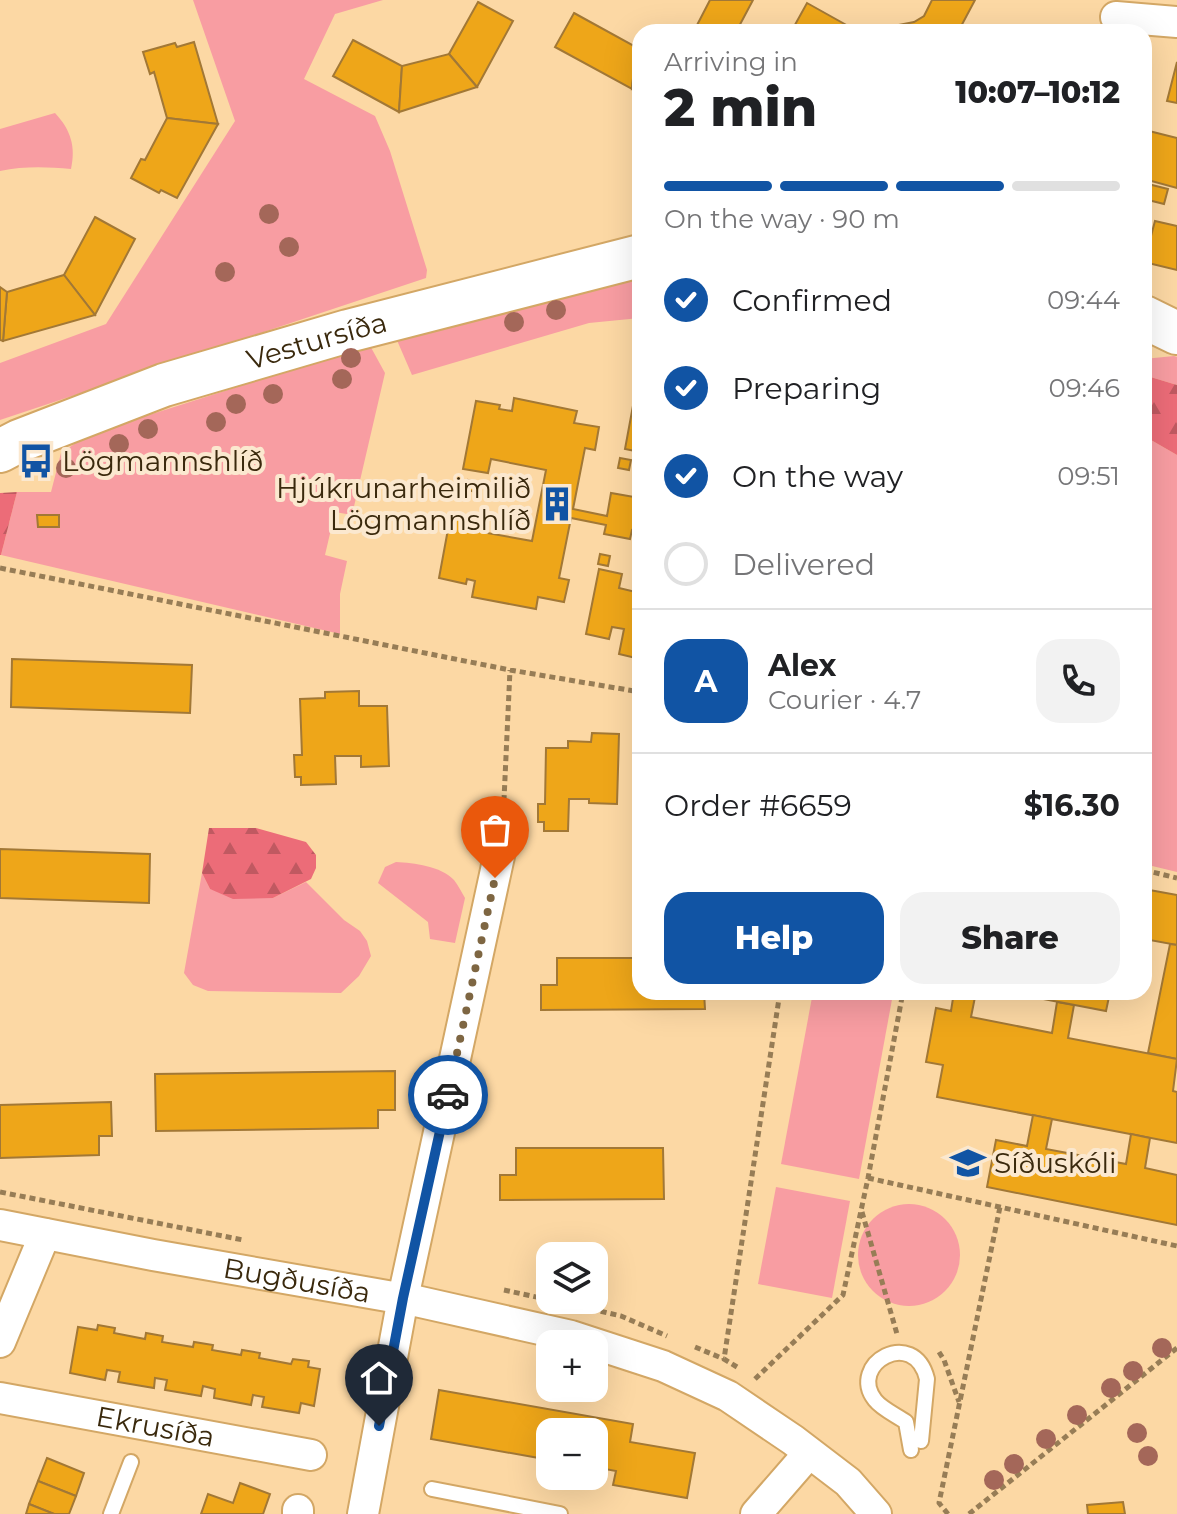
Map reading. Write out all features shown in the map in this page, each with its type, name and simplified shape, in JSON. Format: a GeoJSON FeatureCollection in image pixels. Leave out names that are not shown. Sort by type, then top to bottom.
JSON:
{"type":"FeatureCollection","features":[{"type":"Feature","properties":{"kind":"street"},"geometry":{"type":"LineString","coordinates":[[1115,16],[1177,22]]}},
{"type":"Feature","properties":{"kind":"street","name":"Vestursíða"},"geometry":{"type":"LineString","coordinates":[[0,451],[164,385],[348,331],[632,258]]}},
{"type":"Feature","properties":{"kind":"street"},"geometry":{"type":"LineString","coordinates":[[1152,321],[1177,333]]}},
{"type":"Feature","properties":{"kind":"street"},"geometry":{"type":"LineString","coordinates":[[363,1514],[403,1298],[501,847]]}},
{"type":"Feature","properties":{"kind":"street","name":"Bugðusíða"},"geometry":{"type":"LineString","coordinates":[[0,1225],[403,1298],[571,1336],[663,1366],[728,1396],[848,1482],[876,1514]]}},
{"type":"Feature","properties":{"kind":"street"},"geometry":{"type":"LineString","coordinates":[[0,1342],[45,1234]]}},
{"type":"Feature","properties":{"kind":"street","name":"Ekrusíða"},"geometry":{"type":"LineString","coordinates":[[0,1398],[311,1455]]}},
{"type":"Feature","properties":{"kind":"street"},"geometry":{"type":"LineString","coordinates":[[756,1514],[809,1453]]}},
{"type":"Feature","properties":{"kind":"lane"},"geometry":{"type":"LineString","coordinates":[[890,1353],[910,1355],[925,1369],[927,1379],[916,1446],[906,1422],[877,1403],[868,1385],[873,1365],[890,1353]]}},
{"type":"Feature","properties":{"kind":"lane"},"geometry":{"type":"LineString","coordinates":[[111,1514],[131,1462]]}},
{"type":"Feature","properties":{"kind":"lane"},"geometry":{"type":"LineString","coordinates":[[432,1489],[560,1514]]}},
{"type":"Feature","properties":{"kind":"path"},"geometry":{"type":"LineString","coordinates":[[0,568],[510,670],[632,691]]}},
{"type":"Feature","properties":{"kind":"path"},"geometry":{"type":"LineString","coordinates":[[501,847],[510,670]]}},
{"type":"Feature","properties":{"kind":"path"},"geometry":{"type":"LineString","coordinates":[[1152,872],[1177,878]]}},
{"type":"Feature","properties":{"kind":"path"},"geometry":{"type":"LineString","coordinates":[[767,1387],[724,1359],[779,1000]]}},
{"type":"Feature","properties":{"kind":"path"},"geometry":{"type":"LineString","coordinates":[[755,1379],[843,1295],[901,1000]]}},
{"type":"Feature","properties":{"kind":"path"},"geometry":{"type":"LineString","coordinates":[[868,1178],[1177,1246]]}},
{"type":"Feature","properties":{"kind":"path"},"geometry":{"type":"LineString","coordinates":[[0,1192],[257,1242]]}},
{"type":"Feature","properties":{"kind":"path"},"geometry":{"type":"LineString","coordinates":[[948,1514],[939,1503],[1000,1207]]}},
{"type":"Feature","properties":{"kind":"path"},"geometry":{"type":"LineString","coordinates":[[861,1210],[897,1334]]}},
{"type":"Feature","properties":{"kind":"path"},"geometry":{"type":"LineString","coordinates":[[969,1514],[1177,1348]]}},
{"type":"Feature","properties":{"kind":"shaded area"},"geometry":{"type":"Polygon","coordinates":[[[193,0],[383,0],[335,14],[304,79],[375,116],[390,151],[427,270],[426,278],[0,420],[0,363],[106,324],[235,121],[193,0]]]}},
{"type":"Feature","properties":{"kind":"shaded area"},"geometry":{"type":"Polygon","coordinates":[[[55,113],[71,139],[71,169],[36,167],[0,171],[0,129],[55,113]]]}},
{"type":"Feature","properties":{"kind":"shaded area"},"geometry":{"type":"Polygon","coordinates":[[[632,279],[632,319],[589,323],[412,375],[396,338],[561,290],[632,279]]]}},
{"type":"Feature","properties":{"kind":"shaded area"},"geometry":{"type":"Polygon","coordinates":[[[368,342],[385,373],[352,515],[335,512],[325,555],[347,561],[340,594],[340,634],[1,555],[17,492],[51,492],[61,453],[89,434],[306,365],[368,342]]]}},
{"type":"Feature","properties":{"kind":"shaded area"},"geometry":{"type":"Polygon","coordinates":[[[1177,357],[1177,385],[1152,377],[1152,358],[1177,357]]]}},
{"type":"Feature","properties":{"kind":"shaded area"},"geometry":{"type":"Polygon","coordinates":[[[1152,441],[1177,455],[1177,872],[1152,866],[1152,441]]]}},
{"type":"Feature","properties":{"kind":"shaded area"},"geometry":{"type":"Polygon","coordinates":[[[396,862],[435,868],[455,882],[465,898],[455,943],[430,939],[428,922],[378,883],[385,867],[396,862]]]}},
{"type":"Feature","properties":{"kind":"shaded area"},"geometry":{"type":"Polygon","coordinates":[[[202,873],[210,889],[273,898],[306,882],[344,920],[360,931],[371,956],[359,976],[341,993],[208,991],[193,985],[184,973],[202,873]]]}},
{"type":"Feature","properties":{"kind":"shaded area"},"geometry":{"type":"Polygon","coordinates":[[[812,1000],[892,1000],[859,1179],[781,1164],[812,1000]]]}},
{"type":"Feature","properties":{"kind":"shaded area"},"geometry":{"type":"Polygon","coordinates":[[[776,1187],[850,1201],[832,1298],[758,1284],[776,1187]]]}},
{"type":"Feature","properties":{"kind":"shaded area"},"geometry":{"type":"Polygon","coordinates":[[[909,1204],[929,1208],[945,1219],[956,1235],[960,1255],[956,1275],[945,1291],[929,1302],[909,1306],[889,1302],[873,1291],[862,1275],[858,1255],[862,1235],[873,1219],[889,1208],[909,1204]]]}},
{"type":"Feature","properties":{"kind":"green space"},"geometry":{"type":"Polygon","coordinates":[[[1152,377],[1177,385],[1177,455],[1152,441],[1152,377]]]}},
{"type":"Feature","properties":{"kind":"green space"},"geometry":{"type":"Polygon","coordinates":[[[17,492],[1,555],[0,555],[0,493],[17,492]]]}},
{"type":"Feature","properties":{"kind":"green space"},"geometry":{"type":"Polygon","coordinates":[[[209,828],[256,828],[306,842],[316,855],[316,868],[311,879],[273,898],[233,899],[210,889],[202,873],[209,828]]]}},
{"type":"Feature","properties":{"kind":"building"},"geometry":{"type":"Polygon","coordinates":[[[710,0],[753,0],[740,24],[698,24],[710,0]]]}},
{"type":"Feature","properties":{"kind":"building"},"geometry":{"type":"Polygon","coordinates":[[[932,0],[975,0],[962,24],[904,24],[924,16],[932,0]]]}},
{"type":"Feature","properties":{"kind":"building"},"geometry":{"type":"Polygon","coordinates":[[[478,2],[513,21],[477,87],[449,54],[478,2]]]}},
{"type":"Feature","properties":{"kind":"building"},"geometry":{"type":"Polygon","coordinates":[[[807,3],[845,24],[795,24],[807,3]]]}},
{"type":"Feature","properties":{"kind":"building"},"geometry":{"type":"Polygon","coordinates":[[[574,13],[632,45],[632,89],[555,47],[574,13]]]}},
{"type":"Feature","properties":{"kind":"building"},"geometry":{"type":"Polygon","coordinates":[[[353,40],[402,66],[399,112],[333,76],[353,40]]]}},
{"type":"Feature","properties":{"kind":"building"},"geometry":{"type":"Polygon","coordinates":[[[194,42],[218,124],[167,118],[154,72],[150,74],[143,52],[175,43],[177,47],[194,42]]]}},
{"type":"Feature","properties":{"kind":"building"},"geometry":{"type":"Polygon","coordinates":[[[449,54],[477,87],[399,112],[402,66],[449,54]]]}},
{"type":"Feature","properties":{"kind":"building"},"geometry":{"type":"Polygon","coordinates":[[[1177,62],[1177,103],[1167,101],[1177,62]]]}},
{"type":"Feature","properties":{"kind":"building"},"geometry":{"type":"Polygon","coordinates":[[[167,118],[218,124],[177,198],[161,190],[159,193],[131,178],[141,159],[145,160],[167,118]]]}},
{"type":"Feature","properties":{"kind":"building"},"geometry":{"type":"Polygon","coordinates":[[[1152,132],[1177,138],[1177,188],[1152,181],[1152,132]]]}},
{"type":"Feature","properties":{"kind":"building"},"geometry":{"type":"Polygon","coordinates":[[[1152,185],[1168,189],[1164,204],[1152,201],[1152,185]]]}},
{"type":"Feature","properties":{"kind":"building"},"geometry":{"type":"Polygon","coordinates":[[[95,217],[135,239],[95,315],[64,275],[95,217]]]}},
{"type":"Feature","properties":{"kind":"building"},"geometry":{"type":"Polygon","coordinates":[[[1155,221],[1177,226],[1177,270],[1152,264],[1155,221]]]}},
{"type":"Feature","properties":{"kind":"building"},"geometry":{"type":"Polygon","coordinates":[[[64,275],[95,315],[3,341],[7,292],[64,275]]]}},
{"type":"Feature","properties":{"kind":"building"},"geometry":{"type":"Polygon","coordinates":[[[0,287],[7,292],[3,341],[0,340],[0,287]]]}},
{"type":"Feature","properties":{"kind":"building","name":"Hjúkrunarheimilið Lögmannshlíð"},"geometry":{"type":"Polygon","coordinates":[[[514,398],[577,411],[574,423],[599,427],[595,450],[585,448],[573,509],[607,516],[611,493],[632,497],[630,539],[604,534],[606,525],[571,518],[559,578],[569,580],[564,602],[538,597],[536,609],[472,597],[475,581],[467,579],[466,584],[439,578],[451,513],[478,519],[476,531],[532,541],[546,470],[491,459],[488,473],[463,469],[476,401],[500,405],[499,409],[512,411],[514,398]]]}},
{"type":"Feature","properties":{"kind":"building"},"geometry":{"type":"Polygon","coordinates":[[[632,411],[632,450],[625,449],[632,411]]]}},
{"type":"Feature","properties":{"kind":"building"},"geometry":{"type":"Polygon","coordinates":[[[620,458],[631,460],[629,470],[618,468],[620,458]]]}},
{"type":"Feature","properties":{"kind":"building"},"geometry":{"type":"Polygon","coordinates":[[[468,480],[479,483],[477,492],[466,490],[468,480]]]}},
{"type":"Feature","properties":{"kind":"building"},"geometry":{"type":"Polygon","coordinates":[[[37,515],[59,515],[59,527],[38,527],[37,515]]]}},
{"type":"Feature","properties":{"kind":"building"},"geometry":{"type":"Polygon","coordinates":[[[600,554],[610,556],[608,566],[598,564],[600,554]]]}},
{"type":"Feature","properties":{"kind":"building","name":"Hjúkrunarheimilið Lögmannshlíð"},"geometry":{"type":"Polygon","coordinates":[[[599,569],[622,574],[619,588],[632,591],[632,657],[619,654],[624,629],[612,627],[609,639],[586,634],[599,569]]]}},
{"type":"Feature","properties":{"kind":"building"},"geometry":{"type":"Polygon","coordinates":[[[12,659],[192,665],[190,713],[11,707],[12,659]]]}},
{"type":"Feature","properties":{"kind":"building"},"geometry":{"type":"Polygon","coordinates":[[[359,691],[359,706],[387,706],[389,766],[361,767],[361,756],[335,756],[336,784],[301,785],[301,777],[295,777],[294,755],[302,755],[300,699],[325,698],[325,692],[359,691]]]}},
{"type":"Feature","properties":{"kind":"building"},"geometry":{"type":"Polygon","coordinates":[[[592,733],[619,734],[617,804],[569,799],[568,831],[544,831],[544,822],[538,822],[538,804],[545,804],[546,748],[568,748],[568,741],[591,742],[592,733]]]}},
{"type":"Feature","properties":{"kind":"building"},"geometry":{"type":"Polygon","coordinates":[[[0,849],[150,854],[149,903],[0,898],[0,849]]]}},
{"type":"Feature","properties":{"kind":"building"},"geometry":{"type":"Polygon","coordinates":[[[1152,890],[1177,895],[1177,945],[1152,940],[1152,890]]]}},
{"type":"Feature","properties":{"kind":"building"},"geometry":{"type":"Polygon","coordinates":[[[1170,944],[1177,945],[1177,1059],[1148,1053],[1170,944]]]}},
{"type":"Feature","properties":{"kind":"building"},"geometry":{"type":"Polygon","coordinates":[[[557,958],[632,958],[632,1000],[704,1000],[705,1009],[541,1010],[541,985],[557,985],[557,958]]]}},
{"type":"Feature","properties":{"kind":"building"},"geometry":{"type":"Polygon","coordinates":[[[953,1000],[974,1000],[971,1017],[1052,1033],[1057,1002],[1074,1005],[1068,1038],[1177,1059],[1173,1091],[1177,1092],[1177,1143],[937,1097],[943,1065],[926,1062],[936,1008],[951,1011],[953,1000]]]}},
{"type":"Feature","properties":{"kind":"building"},"geometry":{"type":"Polygon","coordinates":[[[1049,1000],[1108,1000],[1106,1011],[1049,1000]]]}},
{"type":"Feature","properties":{"kind":"building"},"geometry":{"type":"Polygon","coordinates":[[[395,1071],[395,1110],[378,1110],[378,1128],[156,1131],[155,1074],[395,1071]]]}},
{"type":"Feature","properties":{"kind":"building"},"geometry":{"type":"Polygon","coordinates":[[[111,1102],[112,1136],[99,1136],[99,1155],[0,1158],[0,1105],[111,1102]]]}},
{"type":"Feature","properties":{"kind":"building"},"geometry":{"type":"Polygon","coordinates":[[[1033,1115],[1052,1119],[1046,1149],[1126,1164],[1131,1134],[1150,1138],[1145,1168],[1177,1175],[1177,1225],[987,1187],[996,1140],[1027,1146],[1033,1115]]]}},
{"type":"Feature","properties":{"kind":"building"},"geometry":{"type":"Polygon","coordinates":[[[516,1148],[663,1148],[664,1199],[500,1200],[500,1175],[516,1175],[516,1148]]]}},
{"type":"Feature","properties":{"kind":"building"},"geometry":{"type":"Polygon","coordinates":[[[98,1325],[115,1328],[114,1333],[145,1339],[146,1333],[163,1336],[162,1342],[193,1347],[194,1342],[213,1345],[212,1350],[241,1355],[242,1350],[260,1353],[259,1358],[291,1364],[293,1359],[309,1361],[308,1367],[320,1369],[314,1406],[301,1403],[299,1413],[262,1407],[264,1397],[253,1395],[251,1405],[214,1398],[215,1389],[203,1386],[201,1396],[165,1390],[167,1380],[155,1378],[154,1388],[118,1382],[120,1372],[107,1370],[105,1380],[70,1373],[78,1327],[97,1330],[98,1325]]]}},
{"type":"Feature","properties":{"kind":"building"},"geometry":{"type":"Polygon","coordinates":[[[439,1390],[599,1418],[536,1418],[536,1458],[431,1439],[439,1390]]]}},
{"type":"Feature","properties":{"kind":"building"},"geometry":{"type":"Polygon","coordinates":[[[608,1420],[633,1424],[630,1442],[695,1453],[687,1498],[613,1485],[616,1471],[608,1470],[608,1420]]]}},
{"type":"Feature","properties":{"kind":"building"},"geometry":{"type":"Polygon","coordinates":[[[47,1458],[84,1473],[76,1496],[38,1481],[47,1458]]]}},
{"type":"Feature","properties":{"kind":"building"},"geometry":{"type":"Polygon","coordinates":[[[38,1481],[76,1496],[69,1514],[54,1514],[29,1504],[38,1481]]]}},
{"type":"Feature","properties":{"kind":"building"},"geometry":{"type":"Polygon","coordinates":[[[240,1483],[270,1494],[263,1514],[201,1514],[208,1494],[233,1503],[240,1483]]]}},
{"type":"Feature","properties":{"kind":"building"},"geometry":{"type":"Polygon","coordinates":[[[1123,1502],[1125,1514],[1088,1514],[1087,1505],[1123,1502]]]}},
{"type":"Feature","properties":{"kind":"building"},"geometry":{"type":"Polygon","coordinates":[[[29,1504],[54,1514],[26,1514],[29,1504]]]}},
{"type":"Feature","properties":{"kind":"way so far"},"geometry":{"type":"LineString","coordinates":[[448,1095],[495,878]]}},
{"type":"Feature","properties":{"kind":"place","name":"Lögmannshlíð"},"geometry":{"type":"Point","coordinates":[36,461]}},
{"type":"Feature","properties":{"kind":"place","name":"Hjúkrunarheimilið Lögmannshlíð"},"geometry":{"type":"Point","coordinates":[557,504]}},
{"type":"Feature","properties":{"kind":"place","name":"Síðuskóli"},"geometry":{"type":"Point","coordinates":[968,1163]}},
{"type":"Feature","properties":{"kind":"route"},"geometry":{"type":"LineString","coordinates":[[379,1426],[403,1298],[448,1095]]}}]}
